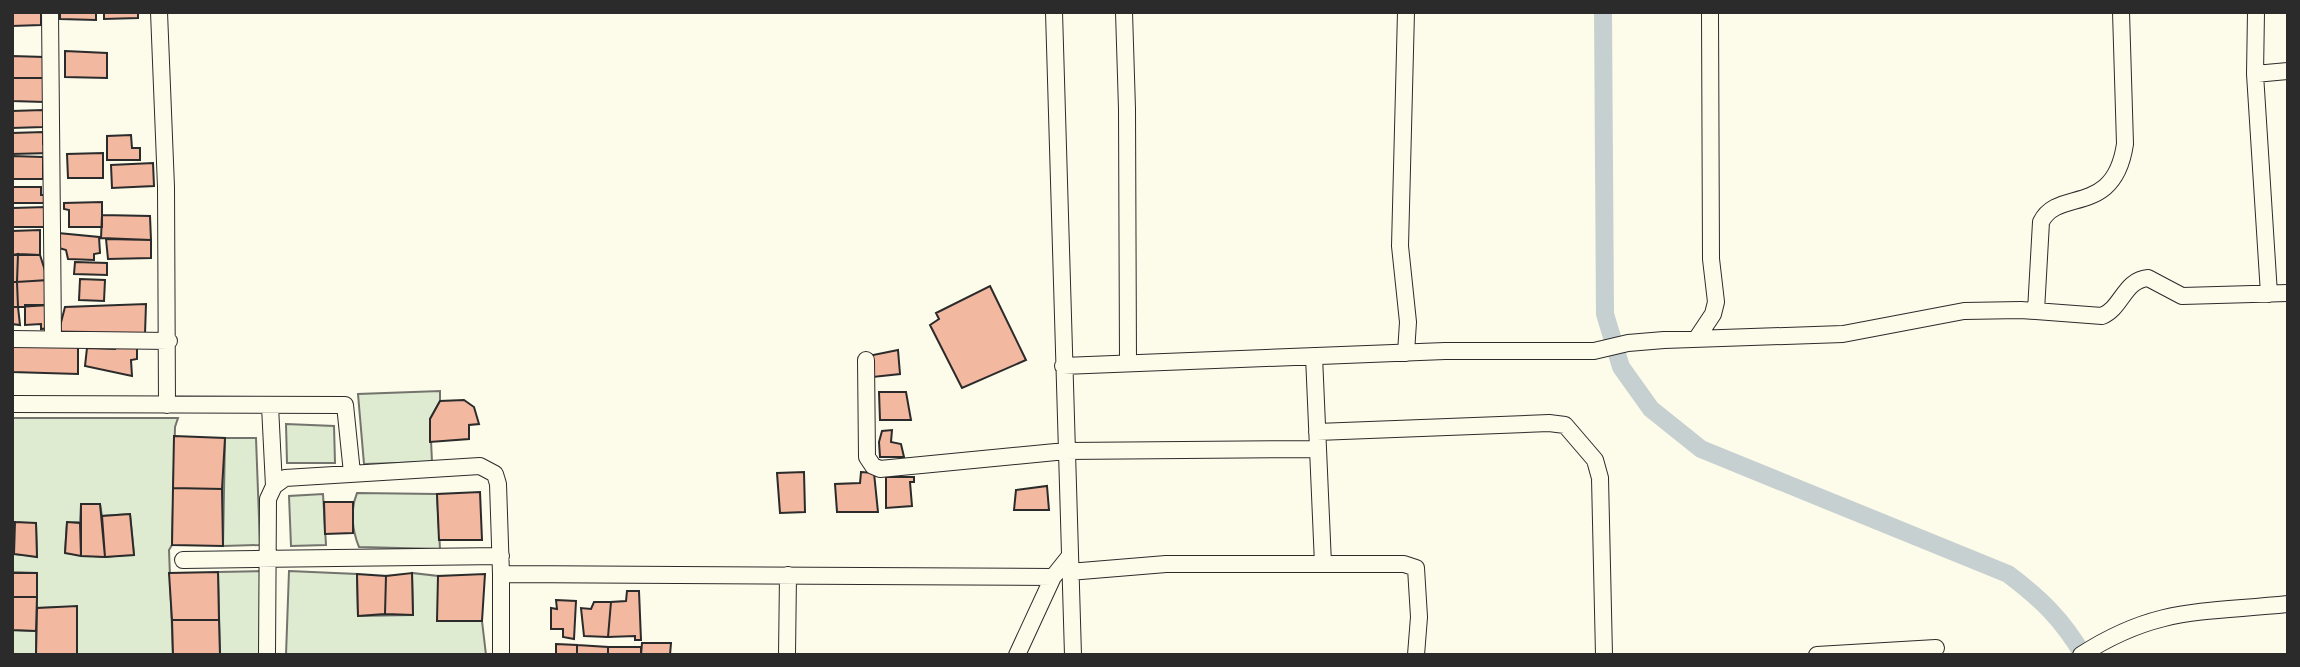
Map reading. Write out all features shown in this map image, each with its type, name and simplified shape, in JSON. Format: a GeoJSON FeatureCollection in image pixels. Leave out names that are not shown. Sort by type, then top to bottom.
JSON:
{"type":"FeatureCollection","features":[{"type":"Feature","properties":{"kind":"street"},"geometry":{"type":"LineString","coordinates":[[50,12],[53,338]]}},
{"type":"Feature","properties":{"kind":"street"},"geometry":{"type":"LineString","coordinates":[[159,12],[169,341],[167,405]]}},
{"type":"Feature","properties":{"kind":"street"},"geometry":{"type":"LineString","coordinates":[[1054,12],[1066,452],[1063,569],[1073,655]]}},
{"type":"Feature","properties":{"kind":"street"},"geometry":{"type":"LineString","coordinates":[[1124,12],[1128,109],[1128,362]]}},
{"type":"Feature","properties":{"kind":"street"},"geometry":{"type":"LineString","coordinates":[[1406,12],[1399,246],[1408,322],[1406,353]]}},
{"type":"Feature","properties":{"kind":"street"},"geometry":{"type":"LineString","coordinates":[[1697,338],[1713,314],[1716,303],[1711,259],[1710,12]]}},
{"type":"Feature","properties":{"kind":"street"},"geometry":{"type":"LineString","coordinates":[[2036,311],[2040,222],[2044,214],[2056,206],[2097,194],[2114,178],[2123,161],[2125,144],[2121,12]]}},
{"type":"Feature","properties":{"kind":"street"},"geometry":{"type":"LineString","coordinates":[[2256,12],[2255,74],[2269,293]]}},
{"type":"Feature","properties":{"kind":"street"},"geometry":{"type":"LineString","coordinates":[[2255,74],[2288,71]]}},
{"type":"Feature","properties":{"kind":"street"},"geometry":{"type":"LineString","coordinates":[[1063,366],[1406,353],[1594,351],[1628,343],[1697,338],[1843,334],[1964,311],[2036,311],[2102,316],[2113,310],[2134,282],[2148,278],[2182,296],[2288,293]]}},
{"type":"Feature","properties":{"kind":"street"},"geometry":{"type":"LineString","coordinates":[[12,339],[169,341]]}},
{"type":"Feature","properties":{"kind":"street"},"geometry":{"type":"LineString","coordinates":[[1314,356],[1323,564]]}},
{"type":"Feature","properties":{"kind":"street"},"geometry":{"type":"LineString","coordinates":[[866,360],[867,457],[876,468],[1066,452],[1317,441],[1549,423],[1566,425],[1595,460],[1600,478],[1604,655]]}},
{"type":"Feature","properties":{"kind":"street"},"geometry":{"type":"LineString","coordinates":[[12,404],[347,405],[352,473]]}},
{"type":"Feature","properties":{"kind":"street"},"geometry":{"type":"LineString","coordinates":[[267,655],[268,499],[274,486],[270,406]]}},
{"type":"Feature","properties":{"kind":"street"},"geometry":{"type":"LineString","coordinates":[[274,486],[285,478],[480,466],[495,474],[498,484],[501,556],[501,655]]}},
{"type":"Feature","properties":{"kind":"street"},"geometry":{"type":"LineString","coordinates":[[183,560],[501,556]]}},
{"type":"Feature","properties":{"kind":"street"},"geometry":{"type":"LineString","coordinates":[[501,574],[788,575],[1166,564],[1404,564],[1416,568],[1419,617],[1416,655]]}},
{"type":"Feature","properties":{"kind":"street"},"geometry":{"type":"LineString","coordinates":[[1017,655],[1063,569]]}},
{"type":"Feature","properties":{"kind":"street"},"geometry":{"type":"LineString","coordinates":[[787,655],[788,575]]}},
{"type":"Feature","properties":{"kind":"street"},"geometry":{"type":"LineString","coordinates":[[2081,655],[2129,627],[2168,615],[2205,609],[2288,604]]}},
{"type":"Feature","properties":{"kind":"street"},"geometry":{"type":"LineString","coordinates":[[1817,655],[1936,648]]}},
{"type":"Feature","properties":{"kind":"green space"},"geometry":{"type":"Polygon","coordinates":[[[440,391],[440,401],[430,419],[432,462],[364,464],[358,394],[440,391]]]}},
{"type":"Feature","properties":{"kind":"green space"},"geometry":{"type":"Polygon","coordinates":[[[12,418],[178,418],[175,427],[172,545],[169,550],[173,655],[77,655],[77,607],[37,608],[37,573],[12,572],[12,554],[37,556],[36,524],[12,522],[12,418]],[[81,504],[80,522],[67,523],[65,553],[105,557],[134,554],[130,514],[102,516],[100,504],[81,504]]]}},
{"type":"Feature","properties":{"kind":"green space"},"geometry":{"type":"Polygon","coordinates":[[[286,424],[334,426],[335,463],[287,463],[286,424]]]}},
{"type":"Feature","properties":{"kind":"green space"},"geometry":{"type":"Polygon","coordinates":[[[225,438],[256,438],[260,545],[223,546],[225,438]]]}},
{"type":"Feature","properties":{"kind":"green space"},"geometry":{"type":"Polygon","coordinates":[[[357,493],[437,494],[440,549],[359,547],[353,520],[357,493]]]}},
{"type":"Feature","properties":{"kind":"green space"},"geometry":{"type":"Polygon","coordinates":[[[323,494],[326,545],[291,546],[289,496],[323,494]]]}},
{"type":"Feature","properties":{"kind":"green space"},"geometry":{"type":"Polygon","coordinates":[[[263,571],[262,655],[220,655],[218,572],[263,571]]]}},
{"type":"Feature","properties":{"kind":"green space"},"geometry":{"type":"Polygon","coordinates":[[[289,571],[357,574],[358,616],[413,615],[412,573],[438,576],[438,621],[482,621],[486,655],[286,655],[289,571]]]}},
{"type":"Feature","properties":{"kind":"green space"},"geometry":{"type":"Polygon","coordinates":[[[12,630],[36,631],[36,655],[12,655],[12,630]]]}},
{"type":"Feature","properties":{"kind":"building"},"geometry":{"type":"Polygon","coordinates":[[[12,12],[41,12],[41,25],[12,26],[12,12]]]}},
{"type":"Feature","properties":{"kind":"building"},"geometry":{"type":"Polygon","coordinates":[[[60,12],[96,12],[96,20],[60,19],[60,12]]]}},
{"type":"Feature","properties":{"kind":"building"},"geometry":{"type":"Polygon","coordinates":[[[104,12],[138,12],[138,18],[104,19],[104,12]]]}},
{"type":"Feature","properties":{"kind":"building"},"geometry":{"type":"Polygon","coordinates":[[[65,51],[107,53],[107,78],[65,77],[65,51]]]}},
{"type":"Feature","properties":{"kind":"building"},"geometry":{"type":"Polygon","coordinates":[[[12,56],[44,57],[44,78],[12,78],[12,56]]]}},
{"type":"Feature","properties":{"kind":"building"},"geometry":{"type":"Polygon","coordinates":[[[12,78],[44,78],[44,102],[12,101],[12,78]]]}},
{"type":"Feature","properties":{"kind":"building"},"geometry":{"type":"Polygon","coordinates":[[[43,110],[43,127],[12,128],[12,111],[43,110]]]}},
{"type":"Feature","properties":{"kind":"building"},"geometry":{"type":"Polygon","coordinates":[[[43,132],[43,144],[48,145],[50,153],[12,154],[12,133],[43,132]]]}},
{"type":"Feature","properties":{"kind":"building"},"geometry":{"type":"Polygon","coordinates":[[[131,135],[132,148],[140,148],[140,160],[107,160],[107,136],[131,135]]]}},
{"type":"Feature","properties":{"kind":"building"},"geometry":{"type":"Polygon","coordinates":[[[103,153],[103,178],[68,178],[67,154],[103,153]]]}},
{"type":"Feature","properties":{"kind":"building"},"geometry":{"type":"Polygon","coordinates":[[[12,156],[43,157],[43,179],[12,179],[12,156]]]}},
{"type":"Feature","properties":{"kind":"building"},"geometry":{"type":"Polygon","coordinates":[[[153,163],[154,186],[112,188],[111,165],[153,163]]]}},
{"type":"Feature","properties":{"kind":"building"},"geometry":{"type":"Polygon","coordinates":[[[12,187],[41,187],[41,195],[47,195],[47,203],[12,203],[12,187]]]}},
{"type":"Feature","properties":{"kind":"building"},"geometry":{"type":"Polygon","coordinates":[[[102,202],[102,227],[69,227],[69,210],[64,209],[64,203],[102,202]]]}},
{"type":"Feature","properties":{"kind":"building"},"geometry":{"type":"Polygon","coordinates":[[[46,207],[47,227],[12,227],[13,208],[46,207]]]}},
{"type":"Feature","properties":{"kind":"building"},"geometry":{"type":"Polygon","coordinates":[[[102,215],[150,216],[151,240],[101,238],[102,215]]]}},
{"type":"Feature","properties":{"kind":"building"},"geometry":{"type":"Polygon","coordinates":[[[40,230],[40,255],[12,255],[12,231],[40,230]]]}},
{"type":"Feature","properties":{"kind":"building"},"geometry":{"type":"Polygon","coordinates":[[[58,233],[99,237],[100,253],[94,254],[94,260],[68,259],[66,250],[59,248],[58,233]]]}},
{"type":"Feature","properties":{"kind":"building"},"geometry":{"type":"Polygon","coordinates":[[[106,239],[151,240],[151,258],[108,259],[106,239]]]}},
{"type":"Feature","properties":{"kind":"building"},"geometry":{"type":"Polygon","coordinates":[[[18,254],[17,282],[12,282],[12,255],[18,254]]]}},
{"type":"Feature","properties":{"kind":"building"},"geometry":{"type":"Polygon","coordinates":[[[18,254],[40,255],[48,280],[17,282],[18,254]]]}},
{"type":"Feature","properties":{"kind":"building"},"geometry":{"type":"Polygon","coordinates":[[[75,262],[107,263],[107,275],[74,274],[75,262]]]}},
{"type":"Feature","properties":{"kind":"building"},"geometry":{"type":"Polygon","coordinates":[[[80,279],[105,280],[104,301],[79,300],[80,279]]]}},
{"type":"Feature","properties":{"kind":"building"},"geometry":{"type":"Polygon","coordinates":[[[48,280],[49,305],[18,307],[17,282],[48,280]]]}},
{"type":"Feature","properties":{"kind":"building"},"geometry":{"type":"Polygon","coordinates":[[[12,282],[17,282],[18,307],[12,307],[12,282]]]}},
{"type":"Feature","properties":{"kind":"building"},"geometry":{"type":"Polygon","coordinates":[[[990,286],[1026,360],[962,388],[930,325],[939,319],[936,313],[990,286]]]}},
{"type":"Feature","properties":{"kind":"building"},"geometry":{"type":"Polygon","coordinates":[[[146,304],[145,334],[58,334],[65,307],[146,304]]]}},
{"type":"Feature","properties":{"kind":"building"},"geometry":{"type":"Polygon","coordinates":[[[25,305],[49,305],[49,328],[41,329],[41,324],[25,325],[25,305]]]}},
{"type":"Feature","properties":{"kind":"building"},"geometry":{"type":"Polygon","coordinates":[[[12,307],[18,307],[20,325],[12,324],[12,307]]]}},
{"type":"Feature","properties":{"kind":"building"},"geometry":{"type":"Polygon","coordinates":[[[115,344],[137,347],[137,359],[131,360],[132,376],[85,366],[87,348],[115,349],[115,344]]]}},
{"type":"Feature","properties":{"kind":"building"},"geometry":{"type":"Polygon","coordinates":[[[12,347],[78,347],[78,374],[12,372],[12,347]]]}},
{"type":"Feature","properties":{"kind":"building"},"geometry":{"type":"Polygon","coordinates":[[[898,350],[900,374],[873,377],[873,355],[898,350]]]}},
{"type":"Feature","properties":{"kind":"building"},"geometry":{"type":"Polygon","coordinates":[[[879,392],[906,392],[911,420],[880,420],[879,392]]]}},
{"type":"Feature","properties":{"kind":"building"},"geometry":{"type":"Polygon","coordinates":[[[464,400],[474,407],[479,424],[469,425],[469,439],[430,442],[430,419],[440,401],[464,400]]]}},
{"type":"Feature","properties":{"kind":"building"},"geometry":{"type":"Polygon","coordinates":[[[892,430],[891,442],[901,444],[904,457],[880,457],[879,442],[882,431],[892,430]]]}},
{"type":"Feature","properties":{"kind":"building"},"geometry":{"type":"Polygon","coordinates":[[[174,436],[225,438],[222,489],[173,488],[174,436]]]}},
{"type":"Feature","properties":{"kind":"building"},"geometry":{"type":"Polygon","coordinates":[[[804,472],[805,512],[780,513],[777,473],[804,472]]]}},
{"type":"Feature","properties":{"kind":"building"},"geometry":{"type":"Polygon","coordinates":[[[861,472],[874,473],[878,512],[837,512],[835,484],[860,483],[861,472]]]}},
{"type":"Feature","properties":{"kind":"building"},"geometry":{"type":"Polygon","coordinates":[[[886,477],[914,477],[914,482],[910,482],[912,506],[886,508],[886,477]]]}},
{"type":"Feature","properties":{"kind":"building"},"geometry":{"type":"Polygon","coordinates":[[[1047,486],[1049,510],[1014,510],[1016,490],[1047,486]]]}},
{"type":"Feature","properties":{"kind":"building"},"geometry":{"type":"Polygon","coordinates":[[[173,488],[222,489],[223,546],[172,545],[173,488]]]}},
{"type":"Feature","properties":{"kind":"building"},"geometry":{"type":"Polygon","coordinates":[[[480,492],[482,540],[439,540],[437,494],[480,492]]]}},
{"type":"Feature","properties":{"kind":"building"},"geometry":{"type":"Polygon","coordinates":[[[324,502],[353,502],[353,533],[325,534],[324,502]]]}},
{"type":"Feature","properties":{"kind":"building"},"geometry":{"type":"Polygon","coordinates":[[[81,504],[100,504],[105,557],[81,556],[81,504]]]}},
{"type":"Feature","properties":{"kind":"building"},"geometry":{"type":"Polygon","coordinates":[[[130,514],[134,555],[105,557],[102,516],[130,514]]]}},
{"type":"Feature","properties":{"kind":"building"},"geometry":{"type":"Polygon","coordinates":[[[12,522],[15,522],[14,554],[12,554],[12,522]]]}},
{"type":"Feature","properties":{"kind":"building"},"geometry":{"type":"Polygon","coordinates":[[[15,522],[36,523],[37,557],[14,554],[15,522]]]}},
{"type":"Feature","properties":{"kind":"building"},"geometry":{"type":"Polygon","coordinates":[[[67,522],[80,523],[81,556],[65,553],[67,522]]]}},
{"type":"Feature","properties":{"kind":"building"},"geometry":{"type":"Polygon","coordinates":[[[218,572],[219,620],[172,620],[169,573],[218,572]]]}},
{"type":"Feature","properties":{"kind":"building"},"geometry":{"type":"Polygon","coordinates":[[[12,573],[37,573],[37,597],[12,597],[12,573]]]}},
{"type":"Feature","properties":{"kind":"building"},"geometry":{"type":"Polygon","coordinates":[[[412,573],[413,615],[385,614],[386,576],[412,573]]]}},
{"type":"Feature","properties":{"kind":"building"},"geometry":{"type":"Polygon","coordinates":[[[357,574],[386,576],[385,614],[358,616],[357,574]]]}},
{"type":"Feature","properties":{"kind":"building"},"geometry":{"type":"Polygon","coordinates":[[[485,574],[482,621],[437,621],[438,576],[485,574]]]}},
{"type":"Feature","properties":{"kind":"building"},"geometry":{"type":"Polygon","coordinates":[[[627,591],[639,591],[641,640],[635,640],[635,636],[608,637],[611,602],[626,601],[627,591]]]}},
{"type":"Feature","properties":{"kind":"building"},"geometry":{"type":"Polygon","coordinates":[[[12,597],[37,597],[36,631],[12,630],[12,597]]]}},
{"type":"Feature","properties":{"kind":"building"},"geometry":{"type":"Polygon","coordinates":[[[556,600],[576,601],[574,639],[563,637],[563,629],[551,629],[551,608],[557,609],[556,600]]]}},
{"type":"Feature","properties":{"kind":"building"},"geometry":{"type":"Polygon","coordinates":[[[594,602],[611,602],[608,637],[584,636],[581,608],[591,609],[594,602]]]}},
{"type":"Feature","properties":{"kind":"building"},"geometry":{"type":"Polygon","coordinates":[[[77,606],[77,655],[36,655],[37,608],[77,606]]]}},
{"type":"Feature","properties":{"kind":"building"},"geometry":{"type":"Polygon","coordinates":[[[172,620],[219,620],[220,655],[173,655],[172,620]]]}},
{"type":"Feature","properties":{"kind":"building"},"geometry":{"type":"Polygon","coordinates":[[[642,643],[671,643],[670,655],[641,655],[642,643]]]}},
{"type":"Feature","properties":{"kind":"building"},"geometry":{"type":"Polygon","coordinates":[[[556,644],[577,645],[577,655],[556,655],[556,644]]]}},
{"type":"Feature","properties":{"kind":"building"},"geometry":{"type":"Polygon","coordinates":[[[577,645],[608,647],[608,655],[577,655],[577,645]]]}},
{"type":"Feature","properties":{"kind":"building"},"geometry":{"type":"Polygon","coordinates":[[[608,647],[641,647],[641,655],[608,655],[608,647]]]}},
{"type":"Feature","properties":{"kind":"waterway"},"geometry":{"type":"LineString","coordinates":[[1603,12],[1605,314],[1621,367],[1651,409],[1701,449],[2008,574],[2050,610],[2083,655]]}}]}
